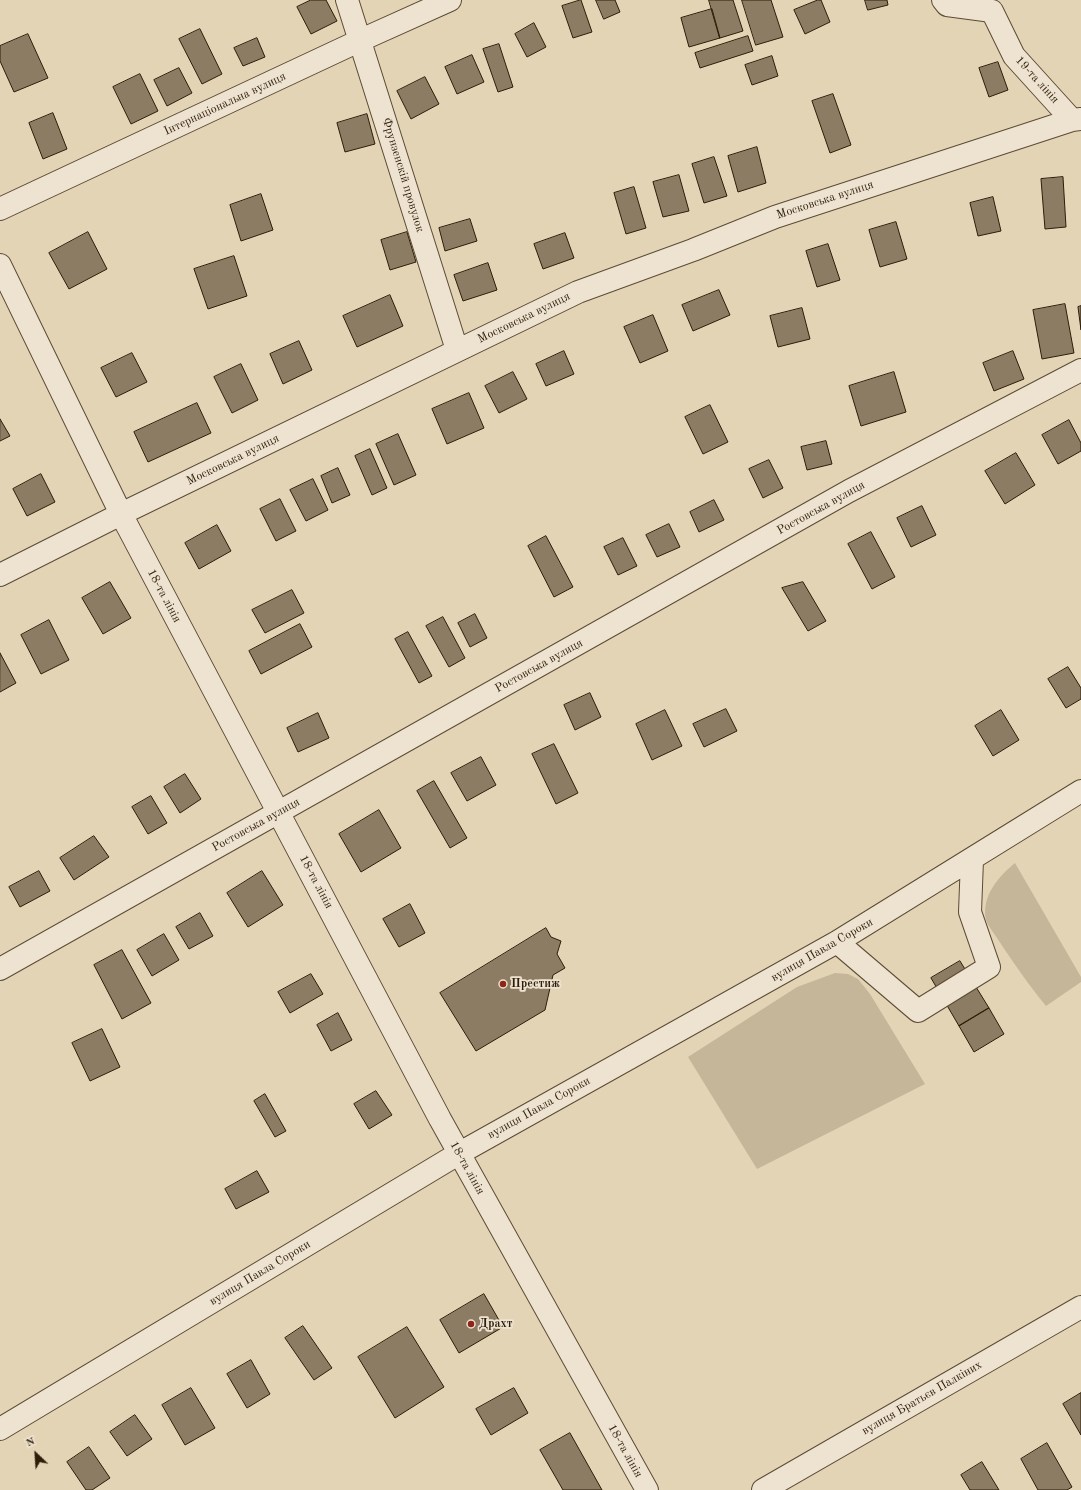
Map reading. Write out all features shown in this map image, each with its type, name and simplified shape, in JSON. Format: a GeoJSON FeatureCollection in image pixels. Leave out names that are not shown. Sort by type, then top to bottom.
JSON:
{"type":"FeatureCollection","features":[{"type":"Feature","properties":{"kind":"street","name":"Фрунзенскій провулок"},"geometry":{"type":"LineString","coordinates":[[347,0],[361,40],[457,350]]}},
{"type":"Feature","properties":{"kind":"street","name":"Інтернаціональна вулиця"},"geometry":{"type":"LineString","coordinates":[[0,209],[361,40],[450,0]]}},
{"type":"Feature","properties":{"kind":"street","name":"19-та лінія"},"geometry":{"type":"LineString","coordinates":[[943,0],[947,5],[992,12],[1014,56],[1077,120]]}},
{"type":"Feature","properties":{"kind":"street","name":"Московська вулиця"},"geometry":{"type":"LineString","coordinates":[[0,575],[121,514],[578,292],[694,250],[775,217],[1077,120]]}},
{"type":"Feature","properties":{"kind":"street","name":"18-та лінія"},"geometry":{"type":"LineString","coordinates":[[0,265],[121,514],[458,1154],[647,1490]]}},
{"type":"Feature","properties":{"kind":"street","name":"Ростовська вулиця"},"geometry":{"type":"LineString","coordinates":[[0,969],[849,492],[1081,370]]}},
{"type":"Feature","properties":{"kind":"street","name":"вулиця Павла Сороки"},"geometry":{"type":"LineString","coordinates":[[0,1429],[458,1154],[838,942],[1081,791]]}},
{"type":"Feature","properties":{"kind":"street"},"geometry":{"type":"LineString","coordinates":[[838,942],[918,1011],[989,967],[970,912],[972,860]]}},
{"type":"Feature","properties":{"kind":"street","name":"вулиця Братьєв Палкіних"},"geometry":{"type":"LineString","coordinates":[[763,1490],[1081,1307]]}},
{"type":"Feature","properties":{"kind":"shaded area"},"geometry":{"type":"Polygon","coordinates":[[[1015,863],[1081,977],[1081,982],[1046,1006],[1015,964],[986,920],[986,903],[993,887],[997,880],[1015,863]]]}},
{"type":"Feature","properties":{"kind":"shaded area"},"geometry":{"type":"Polygon","coordinates":[[[835,973],[848,974],[858,979],[870,994],[925,1084],[757,1169],[688,1057],[797,987],[835,973]]]}},
{"type":"Feature","properties":{"kind":"building"},"geometry":{"type":"Polygon","coordinates":[[[311,0],[326,0],[337,21],[311,34],[297,7],[311,0]]]}},
{"type":"Feature","properties":{"kind":"building"},"geometry":{"type":"Polygon","coordinates":[[[581,0],[592,32],[573,38],[562,6],[581,0]]]}},
{"type":"Feature","properties":{"kind":"building"},"geometry":{"type":"Polygon","coordinates":[[[596,0],[615,0],[620,12],[604,19],[596,0]]]}},
{"type":"Feature","properties":{"kind":"building"},"geometry":{"type":"Polygon","coordinates":[[[709,0],[733,0],[743,31],[720,38],[709,0]]]}},
{"type":"Feature","properties":{"kind":"building"},"geometry":{"type":"Polygon","coordinates":[[[742,0],[771,0],[783,37],[756,45],[742,0]]]}},
{"type":"Feature","properties":{"kind":"building"},"geometry":{"type":"Polygon","coordinates":[[[821,0],[830,22],[805,34],[794,10],[821,0]]]}},
{"type":"Feature","properties":{"kind":"building"},"geometry":{"type":"Polygon","coordinates":[[[865,0],[887,0],[888,5],[868,10],[865,0]]]}},
{"type":"Feature","properties":{"kind":"building"},"geometry":{"type":"Polygon","coordinates":[[[712,9],[720,38],[689,47],[681,18],[712,9]]]}},
{"type":"Feature","properties":{"kind":"building"},"geometry":{"type":"Polygon","coordinates":[[[534,23],[546,47],[527,57],[515,34],[534,23]]]}},
{"type":"Feature","properties":{"kind":"building"},"geometry":{"type":"Polygon","coordinates":[[[200,29],[222,74],[202,84],[179,39],[200,29]]]}},
{"type":"Feature","properties":{"kind":"building"},"geometry":{"type":"Polygon","coordinates":[[[28,34],[48,78],[14,92],[0,61],[0,46],[28,34]]]}},
{"type":"Feature","properties":{"kind":"building"},"geometry":{"type":"Polygon","coordinates":[[[748,36],[753,51],[700,68],[695,53],[748,36]]]}},
{"type":"Feature","properties":{"kind":"building"},"geometry":{"type":"Polygon","coordinates":[[[257,38],[265,57],[243,66],[234,48],[257,38]]]}},
{"type":"Feature","properties":{"kind":"building"},"geometry":{"type":"Polygon","coordinates":[[[499,44],[513,87],[498,92],[483,49],[499,44]]]}},
{"type":"Feature","properties":{"kind":"building"},"geometry":{"type":"Polygon","coordinates":[[[472,55],[484,82],[457,94],[445,67],[472,55]]]}},
{"type":"Feature","properties":{"kind":"building"},"geometry":{"type":"Polygon","coordinates":[[[772,56],[778,76],[752,85],[745,65],[772,56]]]}},
{"type":"Feature","properties":{"kind":"building"},"geometry":{"type":"Polygon","coordinates":[[[998,62],[1008,90],[989,97],[979,68],[998,62]]]}},
{"type":"Feature","properties":{"kind":"building"},"geometry":{"type":"Polygon","coordinates":[[[179,68],[192,93],[167,106],[154,80],[179,68]]]}},
{"type":"Feature","properties":{"kind":"building"},"geometry":{"type":"Polygon","coordinates":[[[140,74],[158,111],[131,124],[113,87],[140,74]]]}},
{"type":"Feature","properties":{"kind":"building"},"geometry":{"type":"Polygon","coordinates":[[[425,77],[439,104],[411,119],[397,91],[425,77]]]}},
{"type":"Feature","properties":{"kind":"building"},"geometry":{"type":"Polygon","coordinates":[[[833,94],[851,145],[830,153],[812,101],[833,94]]]}},
{"type":"Feature","properties":{"kind":"building"},"geometry":{"type":"Polygon","coordinates":[[[53,113],[67,149],[43,159],[29,123],[53,113]]]}},
{"type":"Feature","properties":{"kind":"building"},"geometry":{"type":"Polygon","coordinates":[[[367,114],[375,144],[345,152],[337,123],[367,114]]]}},
{"type":"Feature","properties":{"kind":"building"},"geometry":{"type":"Polygon","coordinates":[[[757,147],[766,183],[738,192],[728,156],[757,147]]]}},
{"type":"Feature","properties":{"kind":"building"},"geometry":{"type":"Polygon","coordinates":[[[714,157],[727,196],[704,203],[692,164],[714,157]]]}},
{"type":"Feature","properties":{"kind":"building"},"geometry":{"type":"Polygon","coordinates":[[[679,175],[689,211],[663,217],[653,182],[679,175]]]}},
{"type":"Feature","properties":{"kind":"building"},"geometry":{"type":"Polygon","coordinates":[[[1063,177],[1066,227],[1045,229],[1041,179],[1063,177]]]}},
{"type":"Feature","properties":{"kind":"building"},"geometry":{"type":"Polygon","coordinates":[[[634,187],[646,228],[626,234],[614,193],[634,187]]]}},
{"type":"Feature","properties":{"kind":"building"},"geometry":{"type":"Polygon","coordinates":[[[261,194],[273,230],[241,241],[230,205],[261,194]]]}},
{"type":"Feature","properties":{"kind":"building"},"geometry":{"type":"Polygon","coordinates":[[[993,197],[1001,231],[978,236],[970,203],[993,197]]]}},
{"type":"Feature","properties":{"kind":"building"},"geometry":{"type":"Polygon","coordinates":[[[470,219],[477,241],[445,251],[439,228],[470,219]]]}},
{"type":"Feature","properties":{"kind":"building"},"geometry":{"type":"Polygon","coordinates":[[[896,222],[907,259],[880,267],[869,230],[896,222]]]}},
{"type":"Feature","properties":{"kind":"building"},"geometry":{"type":"Polygon","coordinates":[[[88,232],[107,269],[69,289],[49,253],[88,232]]]}},
{"type":"Feature","properties":{"kind":"building"},"geometry":{"type":"Polygon","coordinates":[[[407,232],[416,262],[390,270],[381,240],[407,232]]]}},
{"type":"Feature","properties":{"kind":"building"},"geometry":{"type":"Polygon","coordinates":[[[565,233],[574,258],[543,269],[534,244],[565,233]]]}},
{"type":"Feature","properties":{"kind":"building"},"geometry":{"type":"Polygon","coordinates":[[[828,244],[840,280],[817,287],[806,251],[828,244]]]}},
{"type":"Feature","properties":{"kind":"building"},"geometry":{"type":"Polygon","coordinates":[[[234,256],[247,296],[208,309],[194,269],[234,256]]]}},
{"type":"Feature","properties":{"kind":"building"},"geometry":{"type":"Polygon","coordinates":[[[488,263],[497,290],[463,301],[454,275],[488,263]]]}},
{"type":"Feature","properties":{"kind":"building"},"geometry":{"type":"Polygon","coordinates":[[[719,290],[730,315],[693,331],[682,305],[719,290]]]}},
{"type":"Feature","properties":{"kind":"building"},"geometry":{"type":"Polygon","coordinates":[[[390,295],[403,326],[357,347],[343,316],[390,295]]]}},
{"type":"Feature","properties":{"kind":"building"},"geometry":{"type":"Polygon","coordinates":[[[1065,304],[1074,353],[1042,359],[1033,310],[1065,304]]]}},
{"type":"Feature","properties":{"kind":"building"},"geometry":{"type":"Polygon","coordinates":[[[1081,306],[1081,330],[1078,307],[1081,306]]]}},
{"type":"Feature","properties":{"kind":"building"},"geometry":{"type":"Polygon","coordinates":[[[802,308],[810,339],[778,347],[770,316],[802,308]]]}},
{"type":"Feature","properties":{"kind":"building"},"geometry":{"type":"Polygon","coordinates":[[[653,315],[668,351],[640,363],[624,327],[653,315]]]}},
{"type":"Feature","properties":{"kind":"building"},"geometry":{"type":"Polygon","coordinates":[[[299,341],[312,370],[283,384],[270,354],[299,341]]]}},
{"type":"Feature","properties":{"kind":"building"},"geometry":{"type":"Polygon","coordinates":[[[564,351],[574,374],[546,386],[536,364],[564,351]]]}},
{"type":"Feature","properties":{"kind":"building"},"geometry":{"type":"Polygon","coordinates":[[[1013,351],[1024,379],[994,391],[983,363],[1013,351]]]}},
{"type":"Feature","properties":{"kind":"building"},"geometry":{"type":"Polygon","coordinates":[[[132,353],[147,382],[116,397],[101,368],[132,353]]]}},
{"type":"Feature","properties":{"kind":"building"},"geometry":{"type":"Polygon","coordinates":[[[241,364],[258,400],[232,413],[214,377],[241,364]]]}},
{"type":"Feature","properties":{"kind":"building"},"geometry":{"type":"Polygon","coordinates":[[[513,372],[527,399],[499,413],[485,386],[513,372]]]}},
{"type":"Feature","properties":{"kind":"building"},"geometry":{"type":"Polygon","coordinates":[[[894,372],[906,412],[861,426],[849,386],[894,372]]]}},
{"type":"Feature","properties":{"kind":"building"},"geometry":{"type":"Polygon","coordinates":[[[469,393],[484,428],[447,444],[432,409],[469,393]]]}},
{"type":"Feature","properties":{"kind":"building"},"geometry":{"type":"Polygon","coordinates":[[[197,403],[211,433],[148,462],[134,432],[197,403]]]}},
{"type":"Feature","properties":{"kind":"building"},"geometry":{"type":"Polygon","coordinates":[[[710,405],[728,442],[703,454],[685,417],[710,405]]]}},
{"type":"Feature","properties":{"kind":"building"},"geometry":{"type":"Polygon","coordinates":[[[0,419],[10,436],[0,441],[0,419]]]}},
{"type":"Feature","properties":{"kind":"building"},"geometry":{"type":"Polygon","coordinates":[[[1069,420],[1081,443],[1081,451],[1058,464],[1042,435],[1069,420]]]}},
{"type":"Feature","properties":{"kind":"building"},"geometry":{"type":"Polygon","coordinates":[[[398,434],[416,475],[394,485],[376,444],[398,434]]]}},
{"type":"Feature","properties":{"kind":"building"},"geometry":{"type":"Polygon","coordinates":[[[826,441],[832,464],[807,470],[801,447],[826,441]]]}},
{"type":"Feature","properties":{"kind":"building"},"geometry":{"type":"Polygon","coordinates":[[[370,449],[387,488],[372,495],[355,456],[370,449]]]}},
{"type":"Feature","properties":{"kind":"building"},"geometry":{"type":"Polygon","coordinates":[[[1016,453],[1035,485],[1005,504],[985,471],[1016,453]]]}},
{"type":"Feature","properties":{"kind":"building"},"geometry":{"type":"Polygon","coordinates":[[[769,460],[783,488],[763,498],[749,469],[769,460]]]}},
{"type":"Feature","properties":{"kind":"building"},"geometry":{"type":"Polygon","coordinates":[[[338,468],[350,495],[332,503],[321,476],[338,468]]]}},
{"type":"Feature","properties":{"kind":"building"},"geometry":{"type":"Polygon","coordinates":[[[41,474],[55,502],[27,516],[13,489],[41,474]]]}},
{"type":"Feature","properties":{"kind":"building"},"geometry":{"type":"Polygon","coordinates":[[[313,479],[328,510],[306,521],[290,490],[313,479]]]}},
{"type":"Feature","properties":{"kind":"building"},"geometry":{"type":"Polygon","coordinates":[[[280,499],[296,531],[276,541],[260,509],[280,499]]]}},
{"type":"Feature","properties":{"kind":"building"},"geometry":{"type":"Polygon","coordinates":[[[714,500],[724,520],[699,532],[690,512],[714,500]]]}},
{"type":"Feature","properties":{"kind":"building"},"geometry":{"type":"Polygon","coordinates":[[[922,506],[936,535],[911,547],[897,518],[922,506]]]}},
{"type":"Feature","properties":{"kind":"building"},"geometry":{"type":"Polygon","coordinates":[[[669,524],[680,547],[657,557],[646,535],[669,524]]]}},
{"type":"Feature","properties":{"kind":"building"},"geometry":{"type":"Polygon","coordinates":[[[217,525],[231,551],[199,569],[185,543],[217,525]]]}},
{"type":"Feature","properties":{"kind":"building"},"geometry":{"type":"Polygon","coordinates":[[[871,532],[895,577],[872,589],[848,544],[871,532]]]}},
{"type":"Feature","properties":{"kind":"building"},"geometry":{"type":"Polygon","coordinates":[[[546,536],[573,587],[554,597],[528,546],[546,536]]]}},
{"type":"Feature","properties":{"kind":"building"},"geometry":{"type":"Polygon","coordinates":[[[623,538],[637,566],[618,575],[604,547],[623,538]]]}},
{"type":"Feature","properties":{"kind":"building"},"geometry":{"type":"Polygon","coordinates":[[[110,582],[131,618],[103,634],[82,598],[110,582]]]}},
{"type":"Feature","properties":{"kind":"building"},"geometry":{"type":"Polygon","coordinates":[[[803,582],[826,621],[808,631],[782,588],[803,582]]]}},
{"type":"Feature","properties":{"kind":"building"},"geometry":{"type":"Polygon","coordinates":[[[292,590],[304,613],[265,633],[252,610],[292,590]]]}},
{"type":"Feature","properties":{"kind":"building"},"geometry":{"type":"Polygon","coordinates":[[[475,614],[487,638],[470,647],[458,623],[475,614]]]}},
{"type":"Feature","properties":{"kind":"building"},"geometry":{"type":"Polygon","coordinates":[[[443,617],[465,658],[449,667],[426,626],[443,617]]]}},
{"type":"Feature","properties":{"kind":"building"},"geometry":{"type":"Polygon","coordinates":[[[49,620],[69,660],[41,674],[21,635],[49,620]]]}},
{"type":"Feature","properties":{"kind":"building"},"geometry":{"type":"Polygon","coordinates":[[[300,624],[312,647],[261,674],[249,651],[300,624]]]}},
{"type":"Feature","properties":{"kind":"building"},"geometry":{"type":"Polygon","coordinates":[[[408,632],[432,676],[419,683],[395,639],[408,632]]]}},
{"type":"Feature","properties":{"kind":"building"},"geometry":{"type":"Polygon","coordinates":[[[0,653],[16,683],[0,692],[0,653]]]}},
{"type":"Feature","properties":{"kind":"building"},"geometry":{"type":"Polygon","coordinates":[[[1068,667],[1081,688],[1081,699],[1066,708],[1048,679],[1068,667]]]}},
{"type":"Feature","properties":{"kind":"building"},"geometry":{"type":"Polygon","coordinates":[[[590,693],[601,717],[575,730],[564,705],[590,693]]]}},
{"type":"Feature","properties":{"kind":"building"},"geometry":{"type":"Polygon","coordinates":[[[726,709],[737,731],[704,747],[693,724],[726,709]]]}},
{"type":"Feature","properties":{"kind":"building"},"geometry":{"type":"Polygon","coordinates":[[[665,710],[682,746],[652,760],[636,724],[665,710]]]}},
{"type":"Feature","properties":{"kind":"building"},"geometry":{"type":"Polygon","coordinates":[[[1001,710],[1019,740],[993,756],[975,726],[1001,710]]]}},
{"type":"Feature","properties":{"kind":"building"},"geometry":{"type":"Polygon","coordinates":[[[318,713],[329,738],[298,752],[287,728],[318,713]]]}},
{"type":"Feature","properties":{"kind":"building"},"geometry":{"type":"Polygon","coordinates":[[[554,744],[578,793],[556,804],[532,754],[554,744]]]}},
{"type":"Feature","properties":{"kind":"building"},"geometry":{"type":"Polygon","coordinates":[[[481,757],[496,785],[467,801],[451,773],[481,757]]]}},
{"type":"Feature","properties":{"kind":"building"},"geometry":{"type":"Polygon","coordinates":[[[185,774],[201,799],[180,813],[164,787],[185,774]]]}},
{"type":"Feature","properties":{"kind":"building"},"geometry":{"type":"Polygon","coordinates":[[[434,781],[467,838],[450,848],[417,791],[434,781]]]}},
{"type":"Feature","properties":{"kind":"building"},"geometry":{"type":"Polygon","coordinates":[[[151,796],[167,823],[148,834],[132,807],[151,796]]]}},
{"type":"Feature","properties":{"kind":"building"},"geometry":{"type":"Polygon","coordinates":[[[379,810],[401,848],[361,872],[339,834],[379,810]]]}},
{"type":"Feature","properties":{"kind":"building"},"geometry":{"type":"Polygon","coordinates":[[[94,836],[109,857],[74,880],[60,858],[94,836]]]}},
{"type":"Feature","properties":{"kind":"building"},"geometry":{"type":"Polygon","coordinates":[[[39,871],[50,891],[20,907],[9,887],[39,871]]]}},
{"type":"Feature","properties":{"kind":"building"},"geometry":{"type":"Polygon","coordinates":[[[262,871],[283,905],[248,927],[227,893],[262,871]]]}},
{"type":"Feature","properties":{"kind":"building"},"geometry":{"type":"Polygon","coordinates":[[[410,904],[425,933],[399,947],[383,919],[410,904]]]}},
{"type":"Feature","properties":{"kind":"building"},"geometry":{"type":"Polygon","coordinates":[[[200,913],[213,936],[189,949],[176,927],[200,913]]]}},
{"type":"Feature","properties":{"kind":"building","name":"Престиж"},"geometry":{"type":"Polygon","coordinates":[[[546,928],[551,937],[561,941],[557,954],[565,968],[553,975],[545,1010],[476,1051],[440,993],[546,928]]]}},
{"type":"Feature","properties":{"kind":"building"},"geometry":{"type":"Polygon","coordinates":[[[164,934],[179,960],[152,976],[137,950],[164,934]]]}},
{"type":"Feature","properties":{"kind":"building"},"geometry":{"type":"Polygon","coordinates":[[[122,950],[151,1003],[122,1019],[94,965],[122,950]]]}},
{"type":"Feature","properties":{"kind":"building"},"geometry":{"type":"Polygon","coordinates":[[[960,961],[989,1008],[959,1026],[931,978],[960,961]]]}},
{"type":"Feature","properties":{"kind":"building"},"geometry":{"type":"Polygon","coordinates":[[[311,974],[323,994],[290,1013],[278,992],[311,974]]]}},
{"type":"Feature","properties":{"kind":"building"},"geometry":{"type":"Polygon","coordinates":[[[989,1008],[1004,1034],[974,1052],[959,1026],[989,1008]]]}},
{"type":"Feature","properties":{"kind":"building"},"geometry":{"type":"Polygon","coordinates":[[[338,1013],[352,1040],[331,1051],[317,1025],[338,1013]]]}},
{"type":"Feature","properties":{"kind":"building"},"geometry":{"type":"Polygon","coordinates":[[[102,1029],[120,1067],[90,1081],[72,1043],[102,1029]]]}},
{"type":"Feature","properties":{"kind":"building"},"geometry":{"type":"Polygon","coordinates":[[[376,1091],[392,1115],[369,1129],[354,1104],[376,1091]]]}},
{"type":"Feature","properties":{"kind":"building"},"geometry":{"type":"Polygon","coordinates":[[[265,1094],[286,1131],[275,1137],[254,1101],[265,1094]]]}},
{"type":"Feature","properties":{"kind":"building"},"geometry":{"type":"Polygon","coordinates":[[[257,1171],[269,1192],[236,1209],[225,1189],[257,1171]]]}},
{"type":"Feature","properties":{"kind":"building","name":"Драхт"},"geometry":{"type":"Polygon","coordinates":[[[484,1294],[503,1327],[459,1353],[440,1320],[484,1294]]]}},
{"type":"Feature","properties":{"kind":"building"},"geometry":{"type":"Polygon","coordinates":[[[303,1326],[332,1368],[314,1380],[285,1338],[303,1326]]]}},
{"type":"Feature","properties":{"kind":"building"},"geometry":{"type":"Polygon","coordinates":[[[407,1327],[444,1387],[395,1418],[358,1357],[407,1327]]]}},
{"type":"Feature","properties":{"kind":"building"},"geometry":{"type":"Polygon","coordinates":[[[251,1360],[270,1394],[247,1408],[227,1374],[251,1360]]]}},
{"type":"Feature","properties":{"kind":"building"},"geometry":{"type":"Polygon","coordinates":[[[191,1388],[215,1428],[185,1445],[162,1405],[191,1388]]]}},
{"type":"Feature","properties":{"kind":"building"},"geometry":{"type":"Polygon","coordinates":[[[514,1388],[528,1413],[491,1435],[476,1409],[514,1388]]]}},
{"type":"Feature","properties":{"kind":"building"},"geometry":{"type":"Polygon","coordinates":[[[1081,1393],[1081,1435],[1063,1404],[1081,1393]]]}},
{"type":"Feature","properties":{"kind":"building"},"geometry":{"type":"Polygon","coordinates":[[[135,1415],[152,1439],[127,1456],[110,1432],[135,1415]]]}},
{"type":"Feature","properties":{"kind":"building"},"geometry":{"type":"Polygon","coordinates":[[[570,1433],[602,1490],[563,1490],[540,1450],[570,1433]]]}},
{"type":"Feature","properties":{"kind":"building"},"geometry":{"type":"Polygon","coordinates":[[[1047,1443],[1072,1487],[1067,1490],[1038,1490],[1021,1459],[1047,1443]]]}},
{"type":"Feature","properties":{"kind":"building"},"geometry":{"type":"Polygon","coordinates":[[[89,1447],[110,1478],[92,1490],[86,1490],[67,1462],[89,1447]]]}},
{"type":"Feature","properties":{"kind":"building"},"geometry":{"type":"Polygon","coordinates":[[[982,1462],[999,1490],[970,1490],[961,1475],[982,1462]]]}},
{"type":"Feature","properties":{"kind":"place","name":"Престиж"},"geometry":{"type":"Point","coordinates":[503,984]}},
{"type":"Feature","properties":{"kind":"place","name":"Драхт"},"geometry":{"type":"Point","coordinates":[471,1324]}}]}
